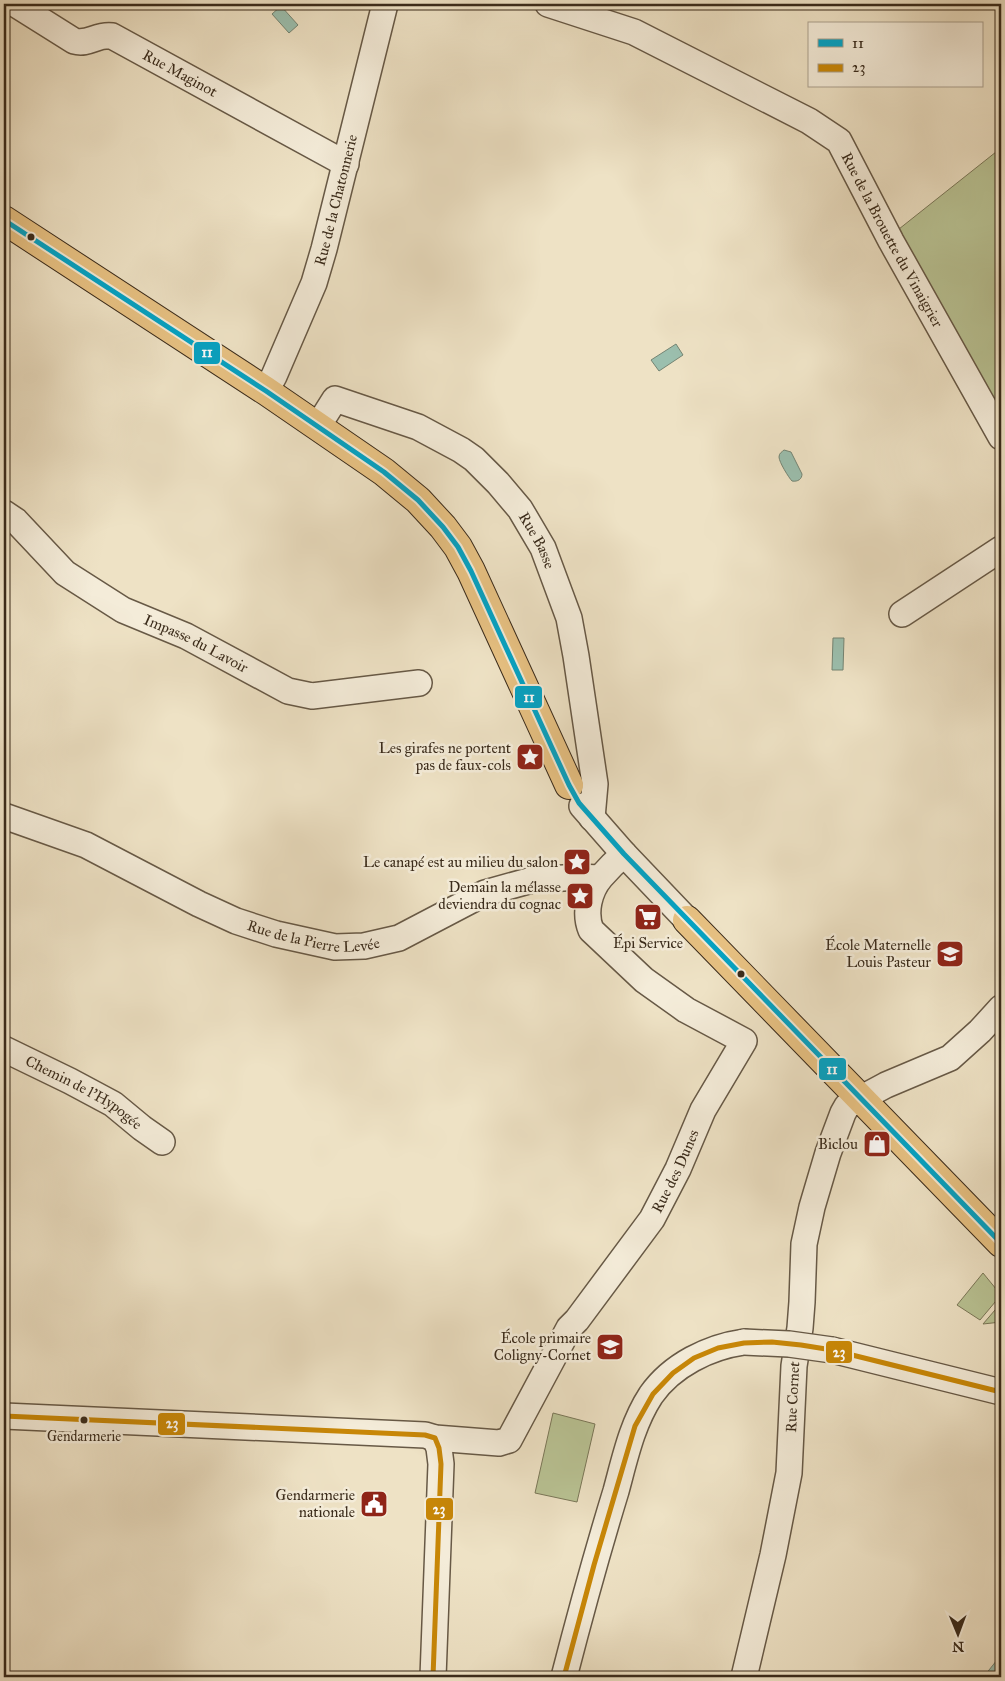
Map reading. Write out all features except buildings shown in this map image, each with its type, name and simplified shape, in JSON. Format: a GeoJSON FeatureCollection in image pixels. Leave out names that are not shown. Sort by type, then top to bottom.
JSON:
{"type":"FeatureCollection","features":[{"type":"Feature","properties":{"kind":"main road"},"geometry":{"type":"LineString","coordinates":[[4,220],[318,426],[384,472],[418,500],[448,534],[471,571],[569,785]]}},
{"type":"Feature","properties":{"kind":"main road"},"geometry":{"type":"LineString","coordinates":[[687,920],[1001,1243]]}},
{"type":"Feature","properties":{"kind":"street","name":"Rue Maginot"},"geometry":{"type":"LineString","coordinates":[[15,4],[74,41],[81,43],[100,36],[112,36],[346,164]]}},
{"type":"Feature","properties":{"kind":"street","name":"Rue de la Chatonnerie"},"geometry":{"type":"LineString","coordinates":[[266,391],[314,283],[346,164],[385,4]]}},
{"type":"Feature","properties":{"kind":"street","name":"Rue de la Brouette du Vinaigrier"},"geometry":{"type":"LineString","coordinates":[[548,4],[634,32],[809,121],[839,141],[891,241],[1001,437]]}},
{"type":"Feature","properties":{"kind":"street","name":"Rue Basse"},"geometry":{"type":"LineString","coordinates":[[318,426],[335,399],[418,427],[474,459],[498,482],[520,509],[543,548],[569,618],[595,784],[592,818]]}},
{"type":"Feature","properties":{"kind":"street","name":"Impasse du Lavoir"},"geometry":{"type":"LineString","coordinates":[[4,512],[16,521],[65,573],[123,610],[186,636],[288,691],[312,696],[419,683]]}},
{"type":"Feature","properties":{"kind":"street"},"geometry":{"type":"LineString","coordinates":[[902,614],[1001,549]]}},
{"type":"Feature","properties":{"kind":"street"},"geometry":{"type":"LineString","coordinates":[[569,785],[579,803],[592,818],[687,920]]}},
{"type":"Feature","properties":{"kind":"street","name":"Rue de la Pierre Levée"},"geometry":{"type":"LineString","coordinates":[[4,816],[86,845],[199,904],[236,921],[276,934],[335,947],[364,946],[399,938],[485,893],[532,880],[579,877],[600,878]]}},
{"type":"Feature","properties":{"kind":"street"},"geometry":{"type":"LineString","coordinates":[[600,878],[624,854]]}},
{"type":"Feature","properties":{"kind":"street","name":"Rue des Dunes"},"geometry":{"type":"LineString","coordinates":[[435,1438],[499,1443],[511,1439],[569,1328],[577,1320],[652,1219],[678,1169],[703,1110],[744,1042],[686,1010],[644,980],[591,930],[587,922],[587,909],[600,878]]}},
{"type":"Feature","properties":{"kind":"street","name":"Rue Cornet"},"geometry":{"type":"LineString","coordinates":[[744,1677],[773,1555],[789,1473],[794,1366],[800,1328],[804,1244],[812,1206],[828,1153],[843,1113],[847,1106],[860,1098],[950,1058],[980,1031],[1001,1008]]}},
{"type":"Feature","properties":{"kind":"street","name":"Chemin de l'Hypogée"},"geometry":{"type":"LineString","coordinates":[[4,1049],[113,1104],[162,1142]]}},
{"type":"Feature","properties":{"kind":"street"},"geometry":{"type":"LineString","coordinates":[[564,1677],[588,1580],[635,1425],[652,1394],[679,1367],[712,1349],[729,1344],[744,1342],[789,1344],[832,1350],[1001,1392]]}},
{"type":"Feature","properties":{"kind":"street"},"geometry":{"type":"LineString","coordinates":[[4,1416],[415,1434],[435,1438],[439,1448],[441,1464],[433,1677]]}},
{"type":"Feature","properties":{"kind":"shaded area"},"geometry":{"type":"Polygon","coordinates":[[[281,6],[298,25],[289,33],[272,14],[281,6]]]}},
{"type":"Feature","properties":{"kind":"shaded area"},"geometry":{"type":"Polygon","coordinates":[[[1001,148],[1001,423],[899,229],[1001,148]]]}},
{"type":"Feature","properties":{"kind":"shaded area"},"geometry":{"type":"Polygon","coordinates":[[[676,344],[683,355],[659,371],[651,360],[676,344]]]}},
{"type":"Feature","properties":{"kind":"shaded area"},"geometry":{"type":"Polygon","coordinates":[[[784,450],[791,452],[802,474],[798,481],[792,481],[779,459],[784,450]]]}},
{"type":"Feature","properties":{"kind":"shaded area"},"geometry":{"type":"Polygon","coordinates":[[[833,638],[844,638],[843,670],[832,670],[833,638]]]}},
{"type":"Feature","properties":{"kind":"shaded area"},"geometry":{"type":"Polygon","coordinates":[[[983,1273],[1001,1295],[980,1320],[957,1305],[983,1273]]]}},
{"type":"Feature","properties":{"kind":"shaded area"},"geometry":{"type":"Polygon","coordinates":[[[1001,1303],[1001,1322],[983,1324],[1001,1303]]]}},
{"type":"Feature","properties":{"kind":"shaded area"},"geometry":{"type":"Polygon","coordinates":[[[553,1413],[595,1424],[577,1502],[535,1493],[553,1413]]]}},
{"type":"Feature","properties":{"kind":"shaded area"},"geometry":{"type":"Polygon","coordinates":[[[4,1607],[9,1607],[6,1673],[4,1673],[4,1607]]]}},
{"type":"Feature","properties":{"kind":"shaded area"},"geometry":{"type":"Polygon","coordinates":[[[1001,1655],[1001,1677],[982,1677],[985,1675],[1001,1655]]]}},
{"type":"Feature","properties":{"kind":"transit line","name":"11"},"geometry":{"type":"LineString","coordinates":[[4,220],[266,391],[384,472],[418,500],[443,527],[458,547],[471,571],[579,803],[624,854],[1001,1243]]}},
{"type":"Feature","properties":{"kind":"transit line","name":"23"},"geometry":{"type":"LineString","coordinates":[[564,1677],[594,1565],[635,1426],[653,1394],[673,1373],[694,1358],[718,1348],[744,1343],[772,1342],[801,1345],[832,1350],[1001,1392]]}},
{"type":"Feature","properties":{"kind":"transit line","name":"23"},"geometry":{"type":"LineString","coordinates":[[4,1416],[425,1435],[435,1438],[439,1448],[441,1464],[433,1677]]}},
{"type":"Feature","properties":{"kind":"place","name":"Les girafes ne portent pas de faux-cols"},"geometry":{"type":"Point","coordinates":[530,757]}},
{"type":"Feature","properties":{"kind":"place","name":"Le canapé est au milieu du salon"},"geometry":{"type":"Point","coordinates":[577,862]}},
{"type":"Feature","properties":{"kind":"place","name":"Demain la mélasse deviendra du cognac"},"geometry":{"type":"Point","coordinates":[580,896]}},
{"type":"Feature","properties":{"kind":"place","name":"Épi Service"},"geometry":{"type":"Point","coordinates":[648,917]}},
{"type":"Feature","properties":{"kind":"place","name":"École Maternelle Louis Pasteur"},"geometry":{"type":"Point","coordinates":[950,954]}},
{"type":"Feature","properties":{"kind":"place","name":"Biclou"},"geometry":{"type":"Point","coordinates":[877,1144]}},
{"type":"Feature","properties":{"kind":"place","name":"École primaire Coligny-Cornet"},"geometry":{"type":"Point","coordinates":[610,1347]}},
{"type":"Feature","properties":{"kind":"place","name":"Gendarmerie"},"geometry":{"type":"Point","coordinates":[84,1420]}},
{"type":"Feature","properties":{"kind":"place","name":"Gendarmerie nationale"},"geometry":{"type":"Point","coordinates":[374,1504]}}]}
